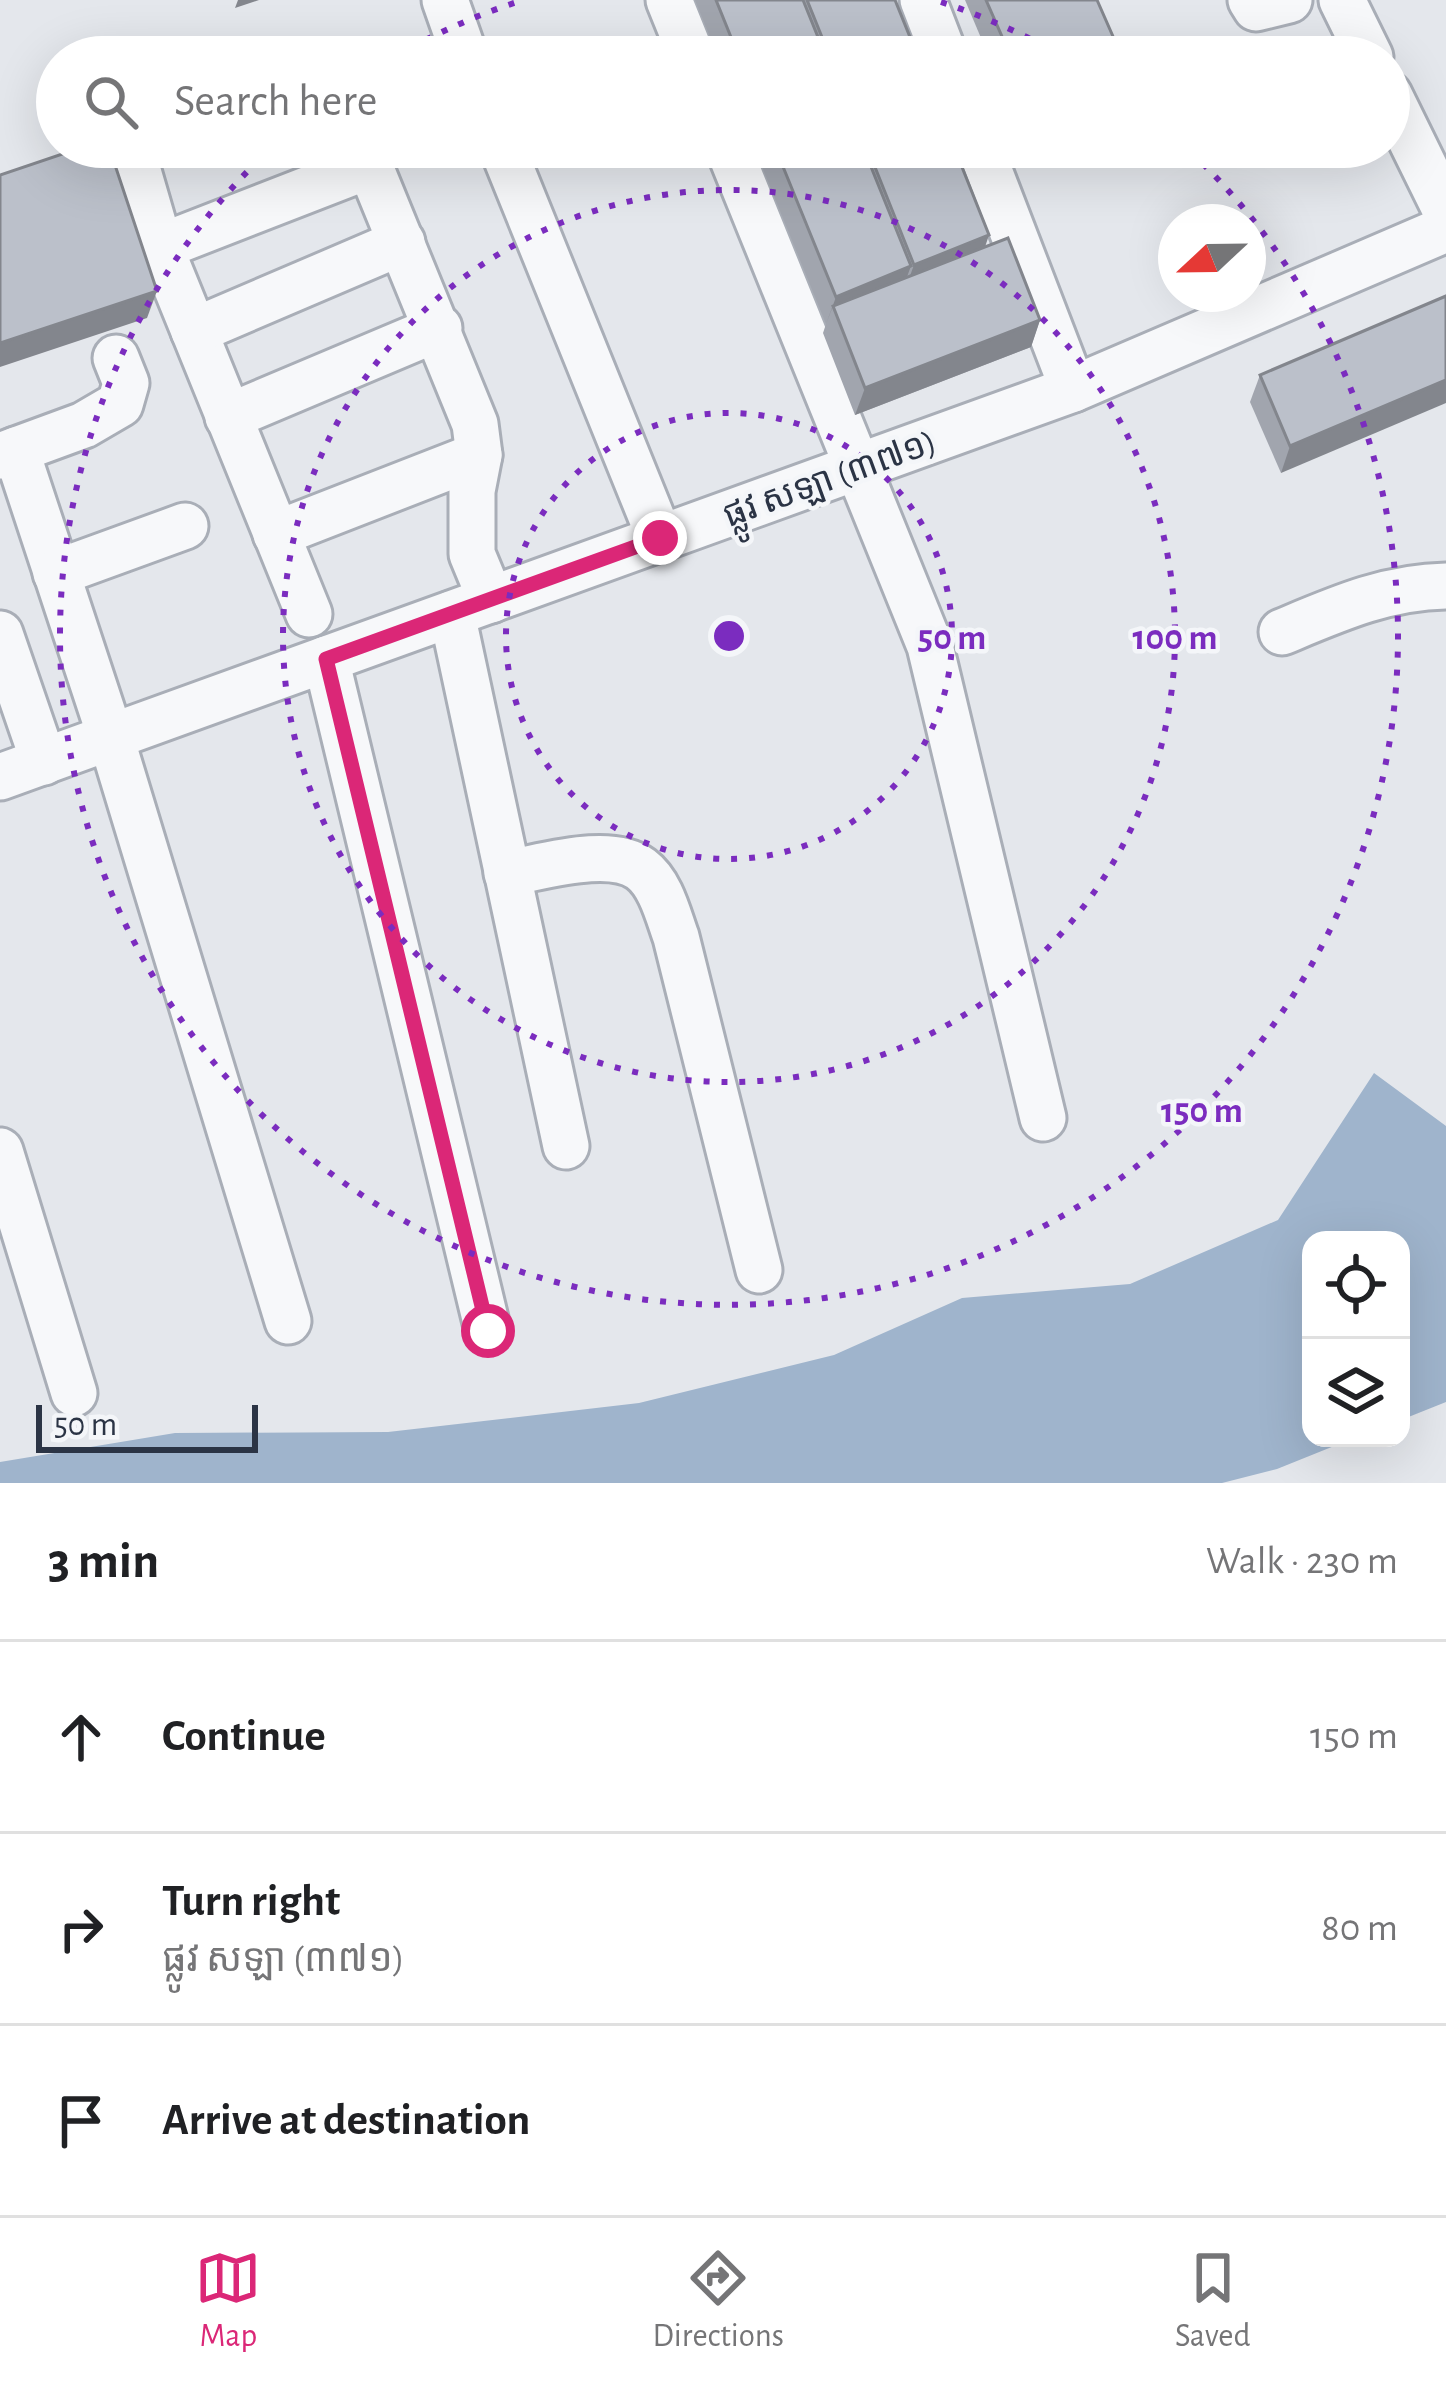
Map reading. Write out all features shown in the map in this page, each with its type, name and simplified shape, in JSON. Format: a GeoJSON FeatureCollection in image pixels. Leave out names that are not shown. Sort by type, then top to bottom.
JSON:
{"type":"FeatureCollection","features":[{"type":"Feature","properties":{"kind":"street"},"geometry":{"type":"LineString","coordinates":[[445,0],[458,36]]}},
{"type":"Feature","properties":{"kind":"street"},"geometry":{"type":"LineString","coordinates":[[669,0],[684,36]]}},
{"type":"Feature","properties":{"kind":"street"},"geometry":{"type":"LineString","coordinates":[[923,0],[937,36]]}},
{"type":"Feature","properties":{"kind":"street"},"geometry":{"type":"LineString","coordinates":[[1251,0],[1256,8],[1289,0]]}},
{"type":"Feature","properties":{"kind":"street"},"geometry":{"type":"LineString","coordinates":[[1342,0],[1360,36]]}},
{"type":"Feature","properties":{"kind":"street"},"geometry":{"type":"LineString","coordinates":[[1410,138],[1446,211]]}},
{"type":"Feature","properties":{"kind":"street"},"geometry":{"type":"LineString","coordinates":[[137,168],[160,247],[309,614]]}},
{"type":"Feature","properties":{"kind":"street"},"geometry":{"type":"LineString","coordinates":[[160,247],[339,168]]}},
{"type":"Feature","properties":{"kind":"street"},"geometry":{"type":"LineString","coordinates":[[371,168],[476,424],[479,455],[472,491],[471,607],[508,873],[566,1146]]}},
{"type":"Feature","properties":{"kind":"street"},"geometry":{"type":"LineString","coordinates":[[510,168],[660,538]]}},
{"type":"Feature","properties":{"kind":"street"},"geometry":{"type":"LineString","coordinates":[[736,168],[930,646],[1043,1118]]}},
{"type":"Feature","properties":{"kind":"street"},"geometry":{"type":"LineString","coordinates":[[988,168],[1072,389]]}},
{"type":"Feature","properties":{"kind":"street","name":"ផ្លូវ សឡា (៣៧១)"},"geometry":{"type":"LineString","coordinates":[[0,777],[1072,389],[1446,229]]}},
{"type":"Feature","properties":{"kind":"street"},"geometry":{"type":"LineString","coordinates":[[194,331],[402,242]]}},
{"type":"Feature","properties":{"kind":"street"},"geometry":{"type":"LineString","coordinates":[[228,417],[439,328]]}},
{"type":"Feature","properties":{"kind":"street"},"geometry":{"type":"LineString","coordinates":[[116,358],[126,383],[120,404],[84,425],[8,453],[56,573],[111,737],[288,1321]]}},
{"type":"Feature","properties":{"kind":"street"},"geometry":{"type":"LineString","coordinates":[[276,534],[479,455]]}},
{"type":"Feature","properties":{"kind":"street"},"geometry":{"type":"LineString","coordinates":[[56,573],[185,526]]}},
{"type":"Feature","properties":{"kind":"street"},"geometry":{"type":"LineString","coordinates":[[1282,632],[1346,605],[1411,587],[1446,586]]}},
{"type":"Feature","properties":{"kind":"street"},"geometry":{"type":"LineString","coordinates":[[0,634],[44,762]]}},
{"type":"Feature","properties":{"kind":"street"},"geometry":{"type":"LineString","coordinates":[[326,659],[488,1331]]}},
{"type":"Feature","properties":{"kind":"street"},"geometry":{"type":"LineString","coordinates":[[508,873],[619,858],[642,869],[660,894],[676,937],[759,1270]]}},
{"type":"Feature","properties":{"kind":"street"},"geometry":{"type":"LineString","coordinates":[[0,1151],[74,1393]]}},
{"type":"Feature","properties":{"kind":"water"},"geometry":{"type":"Polygon","coordinates":[[[1374,1073],[1446,1126],[1446,1402],[1410,1416],[1410,1231],[1302,1231],[1302,1447],[1332,1447],[1277,1469],[1222,1483],[0,1483],[0,1462],[175,1433],[388,1432],[639,1403],[834,1355],[962,1298],[1130,1284],[1278,1220],[1374,1073]]]}},
{"type":"Feature","properties":{"kind":"building"},"geometry":{"type":"Polygon","coordinates":[[[716,0],[803,0],[818,36],[731,36],[716,0]]]}},
{"type":"Feature","properties":{"kind":"building"},"geometry":{"type":"Polygon","coordinates":[[[807,0],[895,0],[910,36],[822,36],[807,0]]]}},
{"type":"Feature","properties":{"kind":"building"},"geometry":{"type":"Polygon","coordinates":[[[986,0],[1097,0],[1113,36],[1002,36],[986,0]]]}},
{"type":"Feature","properties":{"kind":"building"},"geometry":{"type":"Polygon","coordinates":[[[36,163],[36,168],[116,168],[157,291],[0,343],[0,175],[36,163]]]}},
{"type":"Feature","properties":{"kind":"building"},"geometry":{"type":"Polygon","coordinates":[[[784,168],[871,168],[911,266],[836,297],[784,168]]]}},
{"type":"Feature","properties":{"kind":"building"},"geometry":{"type":"Polygon","coordinates":[[[875,168],[962,168],[989,235],[914,265],[875,168]]]}},
{"type":"Feature","properties":{"kind":"building"},"geometry":{"type":"Polygon","coordinates":[[[1008,238],[1040,320],[865,388],[833,306],[1008,238]]]}},
{"type":"Feature","properties":{"kind":"building"},"geometry":{"type":"Polygon","coordinates":[[[1446,296],[1446,380],[1290,446],[1260,375],[1446,296]]]}},
{"type":"Feature","properties":{"kind":"route"},"geometry":{"type":"LineString","coordinates":[[488,1331],[326,659],[660,538]]}}]}
